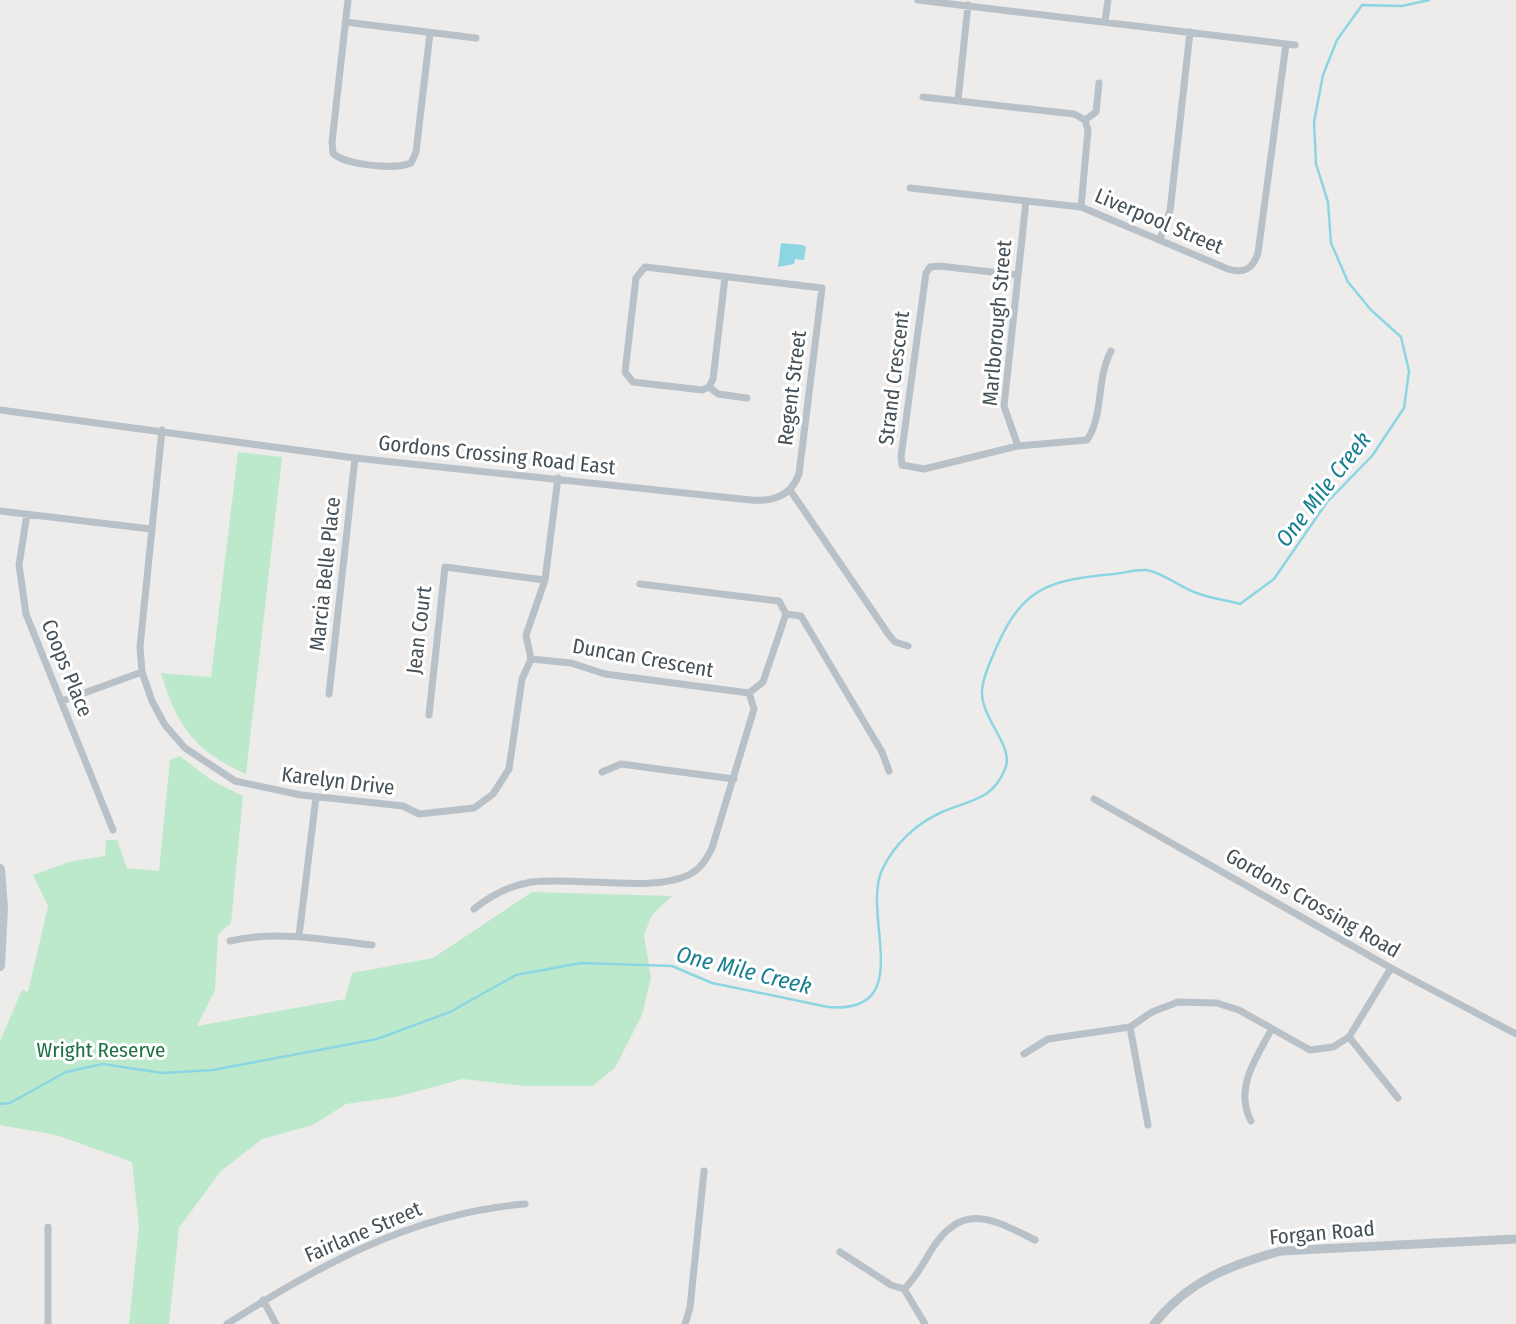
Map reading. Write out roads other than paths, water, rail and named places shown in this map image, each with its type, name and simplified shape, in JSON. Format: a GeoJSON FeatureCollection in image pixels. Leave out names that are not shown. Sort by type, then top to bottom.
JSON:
{"type":"FeatureCollection","features":[{"type":"Feature","properties":{"kind":"main road"},"geometry":{"type":"LineString","coordinates":[[0,869],[0,966]]}},
{"type":"Feature","properties":{"kind":"street"},"geometry":{"type":"LineString","coordinates":[[348,0],[332,142],[332,153],[342,161],[398,167],[411,163],[416,152],[430,33]]}},
{"type":"Feature","properties":{"kind":"street"},"geometry":{"type":"LineString","coordinates":[[918,0],[1295,45]]}},
{"type":"Feature","properties":{"kind":"street"},"geometry":{"type":"LineString","coordinates":[[1105,21],[1108,0]]}},
{"type":"Feature","properties":{"kind":"street"},"geometry":{"type":"LineString","coordinates":[[958,100],[968,5]]}},
{"type":"Feature","properties":{"kind":"street"},"geometry":{"type":"LineString","coordinates":[[345,22],[476,38]]}},
{"type":"Feature","properties":{"kind":"street"},"geometry":{"type":"LineString","coordinates":[[1160,239],[1170,211],[1190,32]]}},
{"type":"Feature","properties":{"kind":"street","name":"Liverpool Street"},"geometry":{"type":"LineString","coordinates":[[910,188],[1081,207],[1236,272],[1251,268],[1255,262],[1286,44]]}},
{"type":"Feature","properties":{"kind":"street"},"geometry":{"type":"LineString","coordinates":[[1085,120],[1096,112],[1099,83]]}},
{"type":"Feature","properties":{"kind":"street"},"geometry":{"type":"LineString","coordinates":[[923,97],[1074,114],[1085,120],[1088,130],[1081,207]]}},
{"type":"Feature","properties":{"kind":"street","name":"Marlborough Street"},"geometry":{"type":"LineString","coordinates":[[1018,446],[1004,406],[1026,201]]}},
{"type":"Feature","properties":{"kind":"street","name":"Strand Crescent"},"geometry":{"type":"LineString","coordinates":[[1018,275],[939,266],[930,267],[926,273],[902,465],[924,470],[1018,446]]}},
{"type":"Feature","properties":{"kind":"street"},"geometry":{"type":"LineString","coordinates":[[648,267],[725,277],[713,379],[709,387],[702,390],[633,382],[627,376],[625,368],[636,278],[640,270],[648,267]]}},
{"type":"Feature","properties":{"kind":"street","name":"Regent Street"},"geometry":{"type":"LineString","coordinates":[[725,277],[822,288],[801,468],[790,490]]}},
{"type":"Feature","properties":{"kind":"street"},"geometry":{"type":"LineString","coordinates":[[1018,446],[1087,440],[1094,431],[1103,365],[1111,351]]}},
{"type":"Feature","properties":{"kind":"street"},"geometry":{"type":"LineString","coordinates":[[709,387],[718,394],[747,398]]}},
{"type":"Feature","properties":{"kind":"street","name":"Gordons Crossing Road East"},"geometry":{"type":"LineString","coordinates":[[0,410],[355,457],[760,501],[776,499],[790,490]]}},
{"type":"Feature","properties":{"kind":"street","name":"Karelyn Drive"},"geometry":{"type":"LineString","coordinates":[[162,430],[140,647],[142,672],[152,701],[166,724],[185,748],[235,781],[316,797],[402,806],[419,814],[474,808],[493,794],[509,769],[522,679],[531,659],[526,635],[545,580],[558,478]]}},
{"type":"Feature","properties":{"kind":"street","name":"Marcia Belle Place"},"geometry":{"type":"LineString","coordinates":[[330,694],[355,457]]}},
{"type":"Feature","properties":{"kind":"street"},"geometry":{"type":"LineString","coordinates":[[790,490],[889,635],[895,642],[908,646]]}},
{"type":"Feature","properties":{"kind":"street"},"geometry":{"type":"LineString","coordinates":[[0,511],[151,529]]}},
{"type":"Feature","properties":{"kind":"street","name":"Coops Place"},"geometry":{"type":"LineString","coordinates":[[27,514],[19,565],[26,614],[113,830]]}},
{"type":"Feature","properties":{"kind":"street","name":"Jean Court"},"geometry":{"type":"LineString","coordinates":[[429,715],[445,567],[545,580]]}},
{"type":"Feature","properties":{"kind":"street"},"geometry":{"type":"LineString","coordinates":[[474,909],[489,896],[531,882],[668,881],[692,873],[704,863],[712,848],[754,709],[749,693],[763,681],[786,614],[779,601],[640,584]]}},
{"type":"Feature","properties":{"kind":"street"},"geometry":{"type":"LineString","coordinates":[[786,614],[801,616],[882,752],[889,771]]}},
{"type":"Feature","properties":{"kind":"street","name":"Duncan Crescent"},"geometry":{"type":"LineString","coordinates":[[531,659],[571,663],[605,674],[749,693]]}},
{"type":"Feature","properties":{"kind":"street"},"geometry":{"type":"LineString","coordinates":[[62,701],[142,672]]}},
{"type":"Feature","properties":{"kind":"street"},"geometry":{"type":"LineString","coordinates":[[602,772],[621,764],[734,779]]}},
{"type":"Feature","properties":{"kind":"street"},"geometry":{"type":"LineString","coordinates":[[299,936],[316,797]]}},
{"type":"Feature","properties":{"kind":"street","name":"Gordons Crossing Road"},"geometry":{"type":"LineString","coordinates":[[1094,799],[1391,968],[1516,1034]]}},
{"type":"Feature","properties":{"kind":"street"},"geometry":{"type":"LineString","coordinates":[[230,941],[251,936],[299,936],[372,945]]}},
{"type":"Feature","properties":{"kind":"street"},"geometry":{"type":"LineString","coordinates":[[1024,1054],[1048,1039],[1130,1027],[1153,1012],[1178,1002],[1217,1003],[1239,1010],[1310,1050],[1333,1047],[1349,1037],[1391,968]]}},
{"type":"Feature","properties":{"kind":"street"},"geometry":{"type":"LineString","coordinates":[[1130,1027],[1148,1125]]}},
{"type":"Feature","properties":{"kind":"street"},"geometry":{"type":"LineString","coordinates":[[1251,1121],[1245,1109],[1246,1079],[1271,1030]]}},
{"type":"Feature","properties":{"kind":"street"},"geometry":{"type":"LineString","coordinates":[[1349,1037],[1398,1098]]}},
{"type":"Feature","properties":{"kind":"street"},"geometry":{"type":"LineString","coordinates":[[685,1324],[690,1308],[704,1171]]}},
{"type":"Feature","properties":{"kind":"street","name":"Fairlane Street"},"geometry":{"type":"LineString","coordinates":[[227,1324],[327,1264],[382,1240],[466,1210],[526,1204]]}},
{"type":"Feature","properties":{"kind":"street"},"geometry":{"type":"LineString","coordinates":[[904,1289],[942,1235],[960,1222],[986,1218],[1035,1240]]}},
{"type":"Feature","properties":{"kind":"street"},"geometry":{"type":"LineString","coordinates":[[48,1227],[48,1324]]}},
{"type":"Feature","properties":{"kind":"street","name":"Forgan Road"},"geometry":{"type":"LineString","coordinates":[[1154,1324],[1193,1284],[1245,1261],[1281,1251],[1516,1239]]}},
{"type":"Feature","properties":{"kind":"street"},"geometry":{"type":"LineString","coordinates":[[840,1252],[891,1285],[904,1289],[925,1324]]}},
{"type":"Feature","properties":{"kind":"street"},"geometry":{"type":"LineString","coordinates":[[263,1300],[276,1324]]}},
{"type":"Feature","properties":{"kind":"water"},"geometry":{"type":"Polygon","coordinates":[[[781,243],[806,247],[804,260],[795,259],[794,264],[778,267],[781,243]]]}},
{"type":"Feature","properties":{"kind":"waterway","name":"One Mile Creek"},"geometry":{"type":"LineString","coordinates":[[0,1104],[10,1103],[66,1072],[103,1064],[162,1073],[213,1070],[377,1039],[450,1012],[516,975],[581,963],[672,966],[712,983],[828,1007],[855,1005],[871,995],[879,979],[881,958],[877,889],[887,860],[915,828],[942,812],[980,798],[994,787],[1005,769],[1005,751],[983,702],[982,691],[997,646],[1018,610],[1042,589],[1057,583],[1142,570],[1158,573],[1199,594],[1240,604],[1274,579],[1327,502],[1372,456],[1404,408],[1409,371],[1401,337],[1371,310],[1348,282],[1331,243],[1328,202],[1316,164],[1314,122],[1323,75],[1337,40],[1362,5],[1402,6],[1429,0]]}},
{"type":"Feature","properties":{"kind":"park label","name":"Wright Reserve"},"geometry":{"type":"Point","coordinates":[101,1050]}}]}
